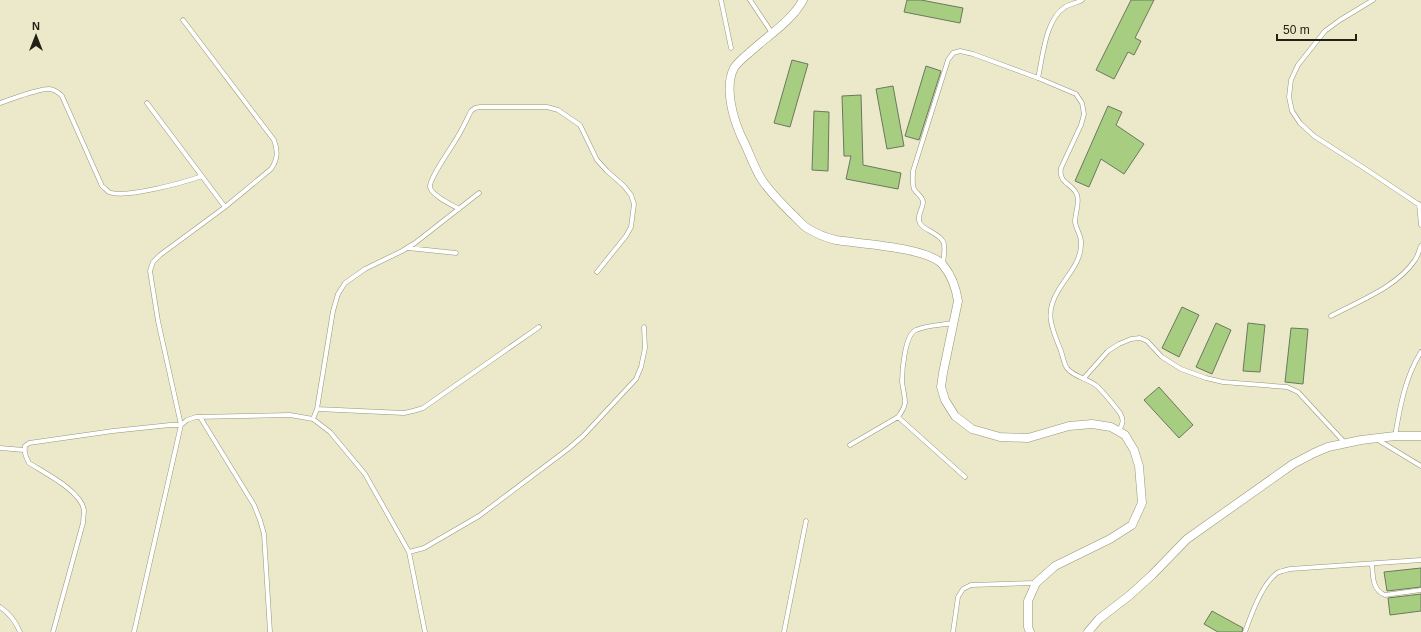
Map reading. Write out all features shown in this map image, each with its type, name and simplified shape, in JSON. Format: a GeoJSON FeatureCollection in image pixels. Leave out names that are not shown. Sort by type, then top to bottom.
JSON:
{"type":"FeatureCollection","features":[{"type":"Feature","properties":{"kind":"street"},"geometry":{"type":"LineString","coordinates":[[803,0],[786,22],[743,58],[734,68],[730,98],[738,128],[761,179],[782,204],[807,228],[834,239],[873,244],[929,256],[943,264],[952,277],[958,301],[943,373],[942,387],[945,400],[956,416],[972,429],[1000,437],[1028,438],[1069,426],[1092,424],[1119,430],[1125,435],[1134,450],[1139,466],[1142,503],[1132,525],[1110,539],[1055,566],[1036,583],[1028,601],[1028,627],[1030,632]]}},
{"type":"Feature","properties":{"kind":"street"},"geometry":{"type":"LineString","coordinates":[[1088,632],[1099,619],[1130,595],[1152,575],[1187,539],[1293,464],[1328,447],[1376,438],[1421,436]]}},
{"type":"Feature","properties":{"kind":"lane"},"geometry":{"type":"LineString","coordinates":[[722,0],[731,48]]}},
{"type":"Feature","properties":{"kind":"lane"},"geometry":{"type":"LineString","coordinates":[[750,0],[772,33]]}},
{"type":"Feature","properties":{"kind":"lane"},"geometry":{"type":"LineString","coordinates":[[1038,78],[1051,24],[1056,15],[1065,7],[1082,0]]}},
{"type":"Feature","properties":{"kind":"lane"},"geometry":{"type":"LineString","coordinates":[[1373,0],[1340,20],[1325,32],[1298,64],[1291,80],[1289,96],[1292,111],[1300,123],[1314,136],[1420,205],[1421,225]]}},
{"type":"Feature","properties":{"kind":"lane"},"geometry":{"type":"LineString","coordinates":[[134,632],[181,425],[158,321],[150,271],[153,262],[160,255],[225,207],[271,169],[276,163],[277,155],[277,148],[274,140],[183,20]]}},
{"type":"Feature","properties":{"kind":"lane"},"geometry":{"type":"LineString","coordinates":[[943,264],[945,246],[943,240],[940,236],[923,227],[919,222],[923,203],[922,199],[914,188],[913,171],[948,60],[953,53],[960,51],[973,54],[1076,94],[1082,103],[1084,114],[1081,125],[1061,168],[1060,174],[1063,180],[1076,193],[1078,199],[1075,223],[1082,241],[1080,253],[1075,266],[1053,300],[1050,313],[1051,327],[1068,369],[1076,376],[1084,378],[1098,387],[1120,413],[1123,418],[1119,430]]}},
{"type":"Feature","properties":{"kind":"lane"},"geometry":{"type":"LineString","coordinates":[[0,102],[48,89],[56,91],[62,96],[102,186],[108,192],[122,194],[182,183],[202,176]]}},
{"type":"Feature","properties":{"kind":"lane"},"geometry":{"type":"LineString","coordinates":[[147,103],[225,207]]}},
{"type":"Feature","properties":{"kind":"lane"},"geometry":{"type":"LineString","coordinates":[[459,209],[433,193],[430,187],[435,174],[455,143],[471,111],[474,108],[480,107],[553,108],[580,125],[598,160],[607,171],[624,186],[631,195],[634,204],[631,227],[626,236],[596,272]]}},
{"type":"Feature","properties":{"kind":"lane"},"geometry":{"type":"LineString","coordinates":[[313,420],[317,409],[333,311],[338,294],[345,283],[364,269],[408,248],[480,193]]}},
{"type":"Feature","properties":{"kind":"lane"},"geometry":{"type":"LineString","coordinates":[[1331,316],[1384,288],[1401,276],[1416,259],[1421,246]]}},
{"type":"Feature","properties":{"kind":"lane"},"geometry":{"type":"LineString","coordinates":[[408,248],[456,253]]}},
{"type":"Feature","properties":{"kind":"lane"},"geometry":{"type":"LineString","coordinates":[[850,445],[898,417],[903,411],[905,403],[902,382],[903,366],[911,333],[915,330],[953,323]]}},
{"type":"Feature","properties":{"kind":"lane"},"geometry":{"type":"LineString","coordinates":[[317,409],[404,413],[423,408],[539,327]]}},
{"type":"Feature","properties":{"kind":"lane"},"geometry":{"type":"LineString","coordinates":[[409,552],[424,548],[478,516],[568,449],[583,436],[636,379],[641,367],[644,348],[644,327]]}},
{"type":"Feature","properties":{"kind":"lane"},"geometry":{"type":"LineString","coordinates":[[1084,378],[1108,351],[1131,339],[1140,338],[1147,341],[1162,357],[1181,369],[1200,376],[1223,382],[1287,387],[1298,392],[1346,444]]}},
{"type":"Feature","properties":{"kind":"lane"},"geometry":{"type":"LineString","coordinates":[[1395,436],[1405,387],[1414,364],[1421,352]]}},
{"type":"Feature","properties":{"kind":"lane"},"geometry":{"type":"LineString","coordinates":[[53,632],[83,523],[84,510],[72,492],[30,463],[24,450],[26,446],[30,443],[113,430],[181,425],[187,420],[200,417],[290,415],[313,420],[330,432],[365,474],[409,552],[426,632]]}},
{"type":"Feature","properties":{"kind":"lane"},"geometry":{"type":"LineString","coordinates":[[200,417],[254,505],[260,520],[264,534],[270,632]]}},
{"type":"Feature","properties":{"kind":"lane"},"geometry":{"type":"LineString","coordinates":[[898,417],[965,477]]}},
{"type":"Feature","properties":{"kind":"lane"},"geometry":{"type":"LineString","coordinates":[[1376,438],[1421,466]]}},
{"type":"Feature","properties":{"kind":"lane"},"geometry":{"type":"LineString","coordinates":[[0,448],[24,450]]}},
{"type":"Feature","properties":{"kind":"lane"},"geometry":{"type":"LineString","coordinates":[[784,632],[806,520]]}},
{"type":"Feature","properties":{"kind":"lane"},"geometry":{"type":"LineString","coordinates":[[1244,632],[1256,602],[1270,581],[1278,573],[1290,569],[1421,560]]}},
{"type":"Feature","properties":{"kind":"lane"},"geometry":{"type":"LineString","coordinates":[[1372,564],[1374,583],[1379,593],[1385,595],[1421,590]]}},
{"type":"Feature","properties":{"kind":"lane"},"geometry":{"type":"LineString","coordinates":[[953,632],[958,597],[962,589],[971,584],[1036,583]]}},
{"type":"Feature","properties":{"kind":"lane"},"geometry":{"type":"LineString","coordinates":[[0,607],[5,610],[17,625],[20,632]]}},
{"type":"Feature","properties":{"kind":"building"},"geometry":{"type":"Polygon","coordinates":[[[907,0],[921,0],[963,8],[960,23],[904,12],[907,0]]]}},
{"type":"Feature","properties":{"kind":"building"},"geometry":{"type":"Polygon","coordinates":[[[1131,0],[1154,0],[1135,38],[1141,41],[1134,55],[1128,52],[1114,79],[1096,70],[1131,0]]]}},
{"type":"Feature","properties":{"kind":"building"},"geometry":{"type":"Polygon","coordinates":[[[792,60],[808,64],[790,127],[774,123],[792,60]]]}},
{"type":"Feature","properties":{"kind":"building"},"geometry":{"type":"Polygon","coordinates":[[[926,66],[941,71],[919,140],[905,136],[926,66]]]}},
{"type":"Feature","properties":{"kind":"building"},"geometry":{"type":"Polygon","coordinates":[[[893,86],[904,146],[887,149],[876,89],[893,86]]]}},
{"type":"Feature","properties":{"kind":"building"},"geometry":{"type":"Polygon","coordinates":[[[861,95],[863,165],[901,173],[898,189],[846,179],[851,156],[844,156],[842,96],[861,95]]]}},
{"type":"Feature","properties":{"kind":"building"},"geometry":{"type":"Polygon","coordinates":[[[1108,106],[1122,112],[1116,125],[1144,144],[1124,174],[1101,159],[1089,187],[1075,181],[1108,106]]]}},
{"type":"Feature","properties":{"kind":"building"},"geometry":{"type":"Polygon","coordinates":[[[814,111],[829,112],[828,171],[812,170],[814,111]]]}},
{"type":"Feature","properties":{"kind":"building"},"geometry":{"type":"Polygon","coordinates":[[[1182,307],[1199,315],[1179,357],[1162,348],[1182,307]]]}},
{"type":"Feature","properties":{"kind":"building"},"geometry":{"type":"Polygon","coordinates":[[[1216,323],[1231,330],[1212,374],[1196,367],[1216,323]]]}},
{"type":"Feature","properties":{"kind":"building"},"geometry":{"type":"Polygon","coordinates":[[[1248,323],[1265,325],[1260,372],[1243,371],[1248,323]]]}},
{"type":"Feature","properties":{"kind":"building"},"geometry":{"type":"Polygon","coordinates":[[[1291,328],[1308,329],[1303,384],[1285,382],[1291,328]]]}},
{"type":"Feature","properties":{"kind":"building"},"geometry":{"type":"Polygon","coordinates":[[[1159,387],[1193,425],[1179,438],[1144,400],[1159,387]]]}},
{"type":"Feature","properties":{"kind":"building"},"geometry":{"type":"Polygon","coordinates":[[[1421,568],[1421,587],[1387,591],[1384,572],[1421,568]]]}},
{"type":"Feature","properties":{"kind":"building"},"geometry":{"type":"Polygon","coordinates":[[[1421,594],[1421,611],[1390,615],[1388,598],[1421,594]]]}},
{"type":"Feature","properties":{"kind":"building"},"geometry":{"type":"Polygon","coordinates":[[[1212,611],[1243,628],[1242,632],[1218,632],[1204,624],[1212,611]]]}}]}
